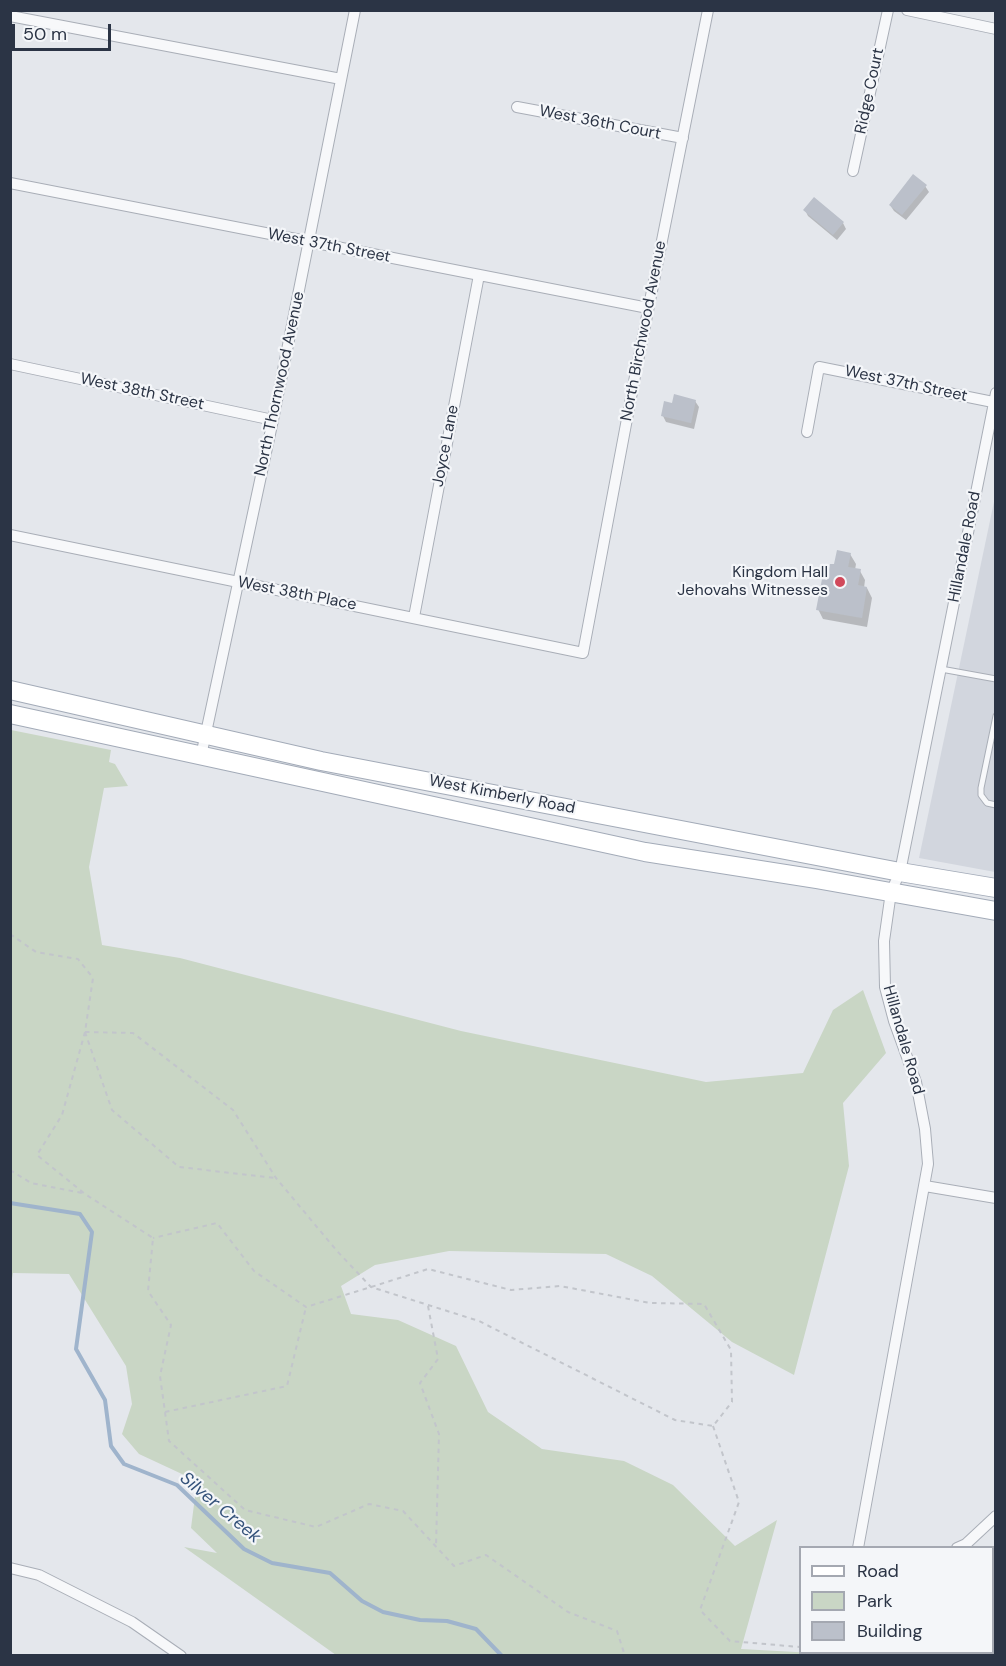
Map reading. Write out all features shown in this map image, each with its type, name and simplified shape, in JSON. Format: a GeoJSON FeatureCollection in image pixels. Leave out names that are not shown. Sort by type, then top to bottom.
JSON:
{"type":"FeatureCollection","features":[{"type":"Feature","properties":{"kind":"main road","name":"West Kimberly Road"},"geometry":{"type":"LineString","coordinates":[[10,690],[321,761],[900,872],[996,888]]}},
{"type":"Feature","properties":{"kind":"main road","name":"West Kimberly Road"},"geometry":{"type":"LineString","coordinates":[[10,714],[645,852],[996,911]]}},
{"type":"Feature","properties":{"kind":"street","name":"North Thornwood Avenue"},"geometry":{"type":"LineString","coordinates":[[201,756],[273,420],[355,10]]}},
{"type":"Feature","properties":{"kind":"street","name":"North Birchwood Avenue"},"geometry":{"type":"LineString","coordinates":[[583,652],[648,308],[708,10]]}},
{"type":"Feature","properties":{"kind":"street","name":"Ridge Court"},"geometry":{"type":"LineString","coordinates":[[853,171],[888,10]]}},
{"type":"Feature","properties":{"kind":"street"},"geometry":{"type":"LineString","coordinates":[[907,10],[996,29]]}},
{"type":"Feature","properties":{"kind":"street"},"geometry":{"type":"LineString","coordinates":[[10,16],[341,79]]}},
{"type":"Feature","properties":{"kind":"street","name":"West 36th Court"},"geometry":{"type":"LineString","coordinates":[[517,107],[683,138]]}},
{"type":"Feature","properties":{"kind":"street","name":"West 37th Street"},"geometry":{"type":"LineString","coordinates":[[10,183],[648,308]]}},
{"type":"Feature","properties":{"kind":"street","name":"Joyce Lane"},"geometry":{"type":"LineString","coordinates":[[414,617],[479,275]]}},
{"type":"Feature","properties":{"kind":"street","name":"West 38th Street"},"geometry":{"type":"LineString","coordinates":[[10,364],[273,420]]}},
{"type":"Feature","properties":{"kind":"street","name":"West 37th Street"},"geometry":{"type":"LineString","coordinates":[[807,432],[819,367],[994,398]]}},
{"type":"Feature","properties":{"kind":"street","name":"Hillandale Road"},"geometry":{"type":"LineString","coordinates":[[858,1546],[928,1164],[925,1129],[918,1093],[885,987],[884,941],[891,892],[900,872],[994,398]]}},
{"type":"Feature","properties":{"kind":"street","name":"West 38th Place"},"geometry":{"type":"LineString","coordinates":[[10,535],[583,652]]}},
{"type":"Feature","properties":{"kind":"street"},"geometry":{"type":"LineString","coordinates":[[925,1186],[996,1197]]}},
{"type":"Feature","properties":{"kind":"street"},"geometry":{"type":"LineString","coordinates":[[962,1546],[996,1516]]}},
{"type":"Feature","properties":{"kind":"street"},"geometry":{"type":"LineString","coordinates":[[10,1568],[39,1575],[132,1622],[181,1656]]}},
{"type":"Feature","properties":{"kind":"lane"},"geometry":{"type":"LineString","coordinates":[[940,669],[996,679]]}},
{"type":"Feature","properties":{"kind":"lane"},"geometry":{"type":"LineString","coordinates":[[996,716],[981,788],[981,795],[987,803],[996,805]]}},
{"type":"Feature","properties":{"kind":"path"},"geometry":{"type":"LineString","coordinates":[[10,934],[36,952],[78,959],[93,978],[85,1032],[62,1115],[36,1155],[85,1194],[153,1238],[217,1223],[254,1271],[306,1307]]}},
{"type":"Feature","properties":{"kind":"path"},"geometry":{"type":"LineString","coordinates":[[85,1032],[133,1033],[232,1110],[276,1178],[337,1251],[371,1287],[478,1321],[675,1420],[713,1426]]}},
{"type":"Feature","properties":{"kind":"path"},"geometry":{"type":"LineString","coordinates":[[85,1032],[112,1110],[179,1167],[276,1178]]}},
{"type":"Feature","properties":{"kind":"path"},"geometry":{"type":"LineString","coordinates":[[10,1170],[31,1183],[85,1194]]}},
{"type":"Feature","properties":{"kind":"path"},"geometry":{"type":"LineString","coordinates":[[153,1238],[148,1291],[171,1325],[160,1376],[169,1441],[244,1510],[316,1527],[369,1504],[403,1511],[454,1566],[486,1555],[568,1612],[617,1631],[625,1656]]}},
{"type":"Feature","properties":{"kind":"path"},"geometry":{"type":"LineString","coordinates":[[306,1307],[428,1269],[511,1290],[560,1286],[650,1303],[704,1304],[731,1350],[732,1402],[713,1426]]}},
{"type":"Feature","properties":{"kind":"path"},"geometry":{"type":"LineString","coordinates":[[428,1305],[438,1359],[420,1383],[439,1434],[436,1546]]}},
{"type":"Feature","properties":{"kind":"path"},"geometry":{"type":"LineString","coordinates":[[165,1412],[287,1386],[306,1307]]}},
{"type":"Feature","properties":{"kind":"path"},"geometry":{"type":"LineString","coordinates":[[713,1426],[739,1502],[700,1610],[730,1641],[799,1647]]}},
{"type":"Feature","properties":{"kind":"shaded area"},"geometry":{"type":"Polygon","coordinates":[[[995,497],[995,872],[919,858],[995,497]]]}},
{"type":"Feature","properties":{"kind":"green space"},"geometry":{"type":"Polygon","coordinates":[[[11,730],[111,750],[109,762],[115,764],[128,786],[104,788],[89,867],[102,945],[180,958],[461,1031],[706,1082],[803,1073],[833,1010],[863,990],[886,1053],[843,1103],[849,1166],[794,1375],[732,1342],[652,1276],[606,1254],[449,1251],[375,1265],[341,1286],[351,1314],[398,1320],[456,1346],[488,1412],[542,1449],[624,1461],[673,1485],[735,1546],[777,1520],[741,1649],[799,1652],[799,1654],[850,1655],[336,1655],[184,1547],[217,1553],[191,1528],[197,1481],[139,1454],[122,1434],[132,1404],[126,1366],[69,1274],[13,1273],[11,1285],[11,730]]]}},
{"type":"Feature","properties":{"kind":"building"},"geometry":{"type":"Polygon","coordinates":[[[913,174],[927,185],[902,215],[889,205],[913,174]]]}},
{"type":"Feature","properties":{"kind":"building"},"geometry":{"type":"Polygon","coordinates":[[[814,197],[844,222],[833,235],[803,210],[814,197]]]}},
{"type":"Feature","properties":{"kind":"building"},"geometry":{"type":"Polygon","coordinates":[[[674,394],[696,400],[691,423],[661,416],[664,401],[672,403],[674,394]]]}},
{"type":"Feature","properties":{"kind":"building","name":"Kingdom Hall Jehovahs Witnesses"},"geometry":{"type":"Polygon","coordinates":[[[837,550],[851,553],[848,567],[861,569],[858,585],[867,587],[862,618],[816,610],[822,579],[827,580],[830,564],[834,564],[837,550]]]}},
{"type":"Feature","properties":{"kind":"waterway","name":"Silver Creek"},"geometry":{"type":"LineString","coordinates":[[10,1203],[80,1214],[92,1232],[76,1349],[105,1400],[111,1446],[124,1464],[177,1485],[244,1549],[272,1563],[330,1573],[362,1601],[383,1612],[420,1620],[447,1621],[476,1629],[502,1656]]}},
{"type":"Feature","properties":{"kind":"place","name":"Kingdom Hall Jehovahs Witnesses"},"geometry":{"type":"Point","coordinates":[840,582]}}]}
